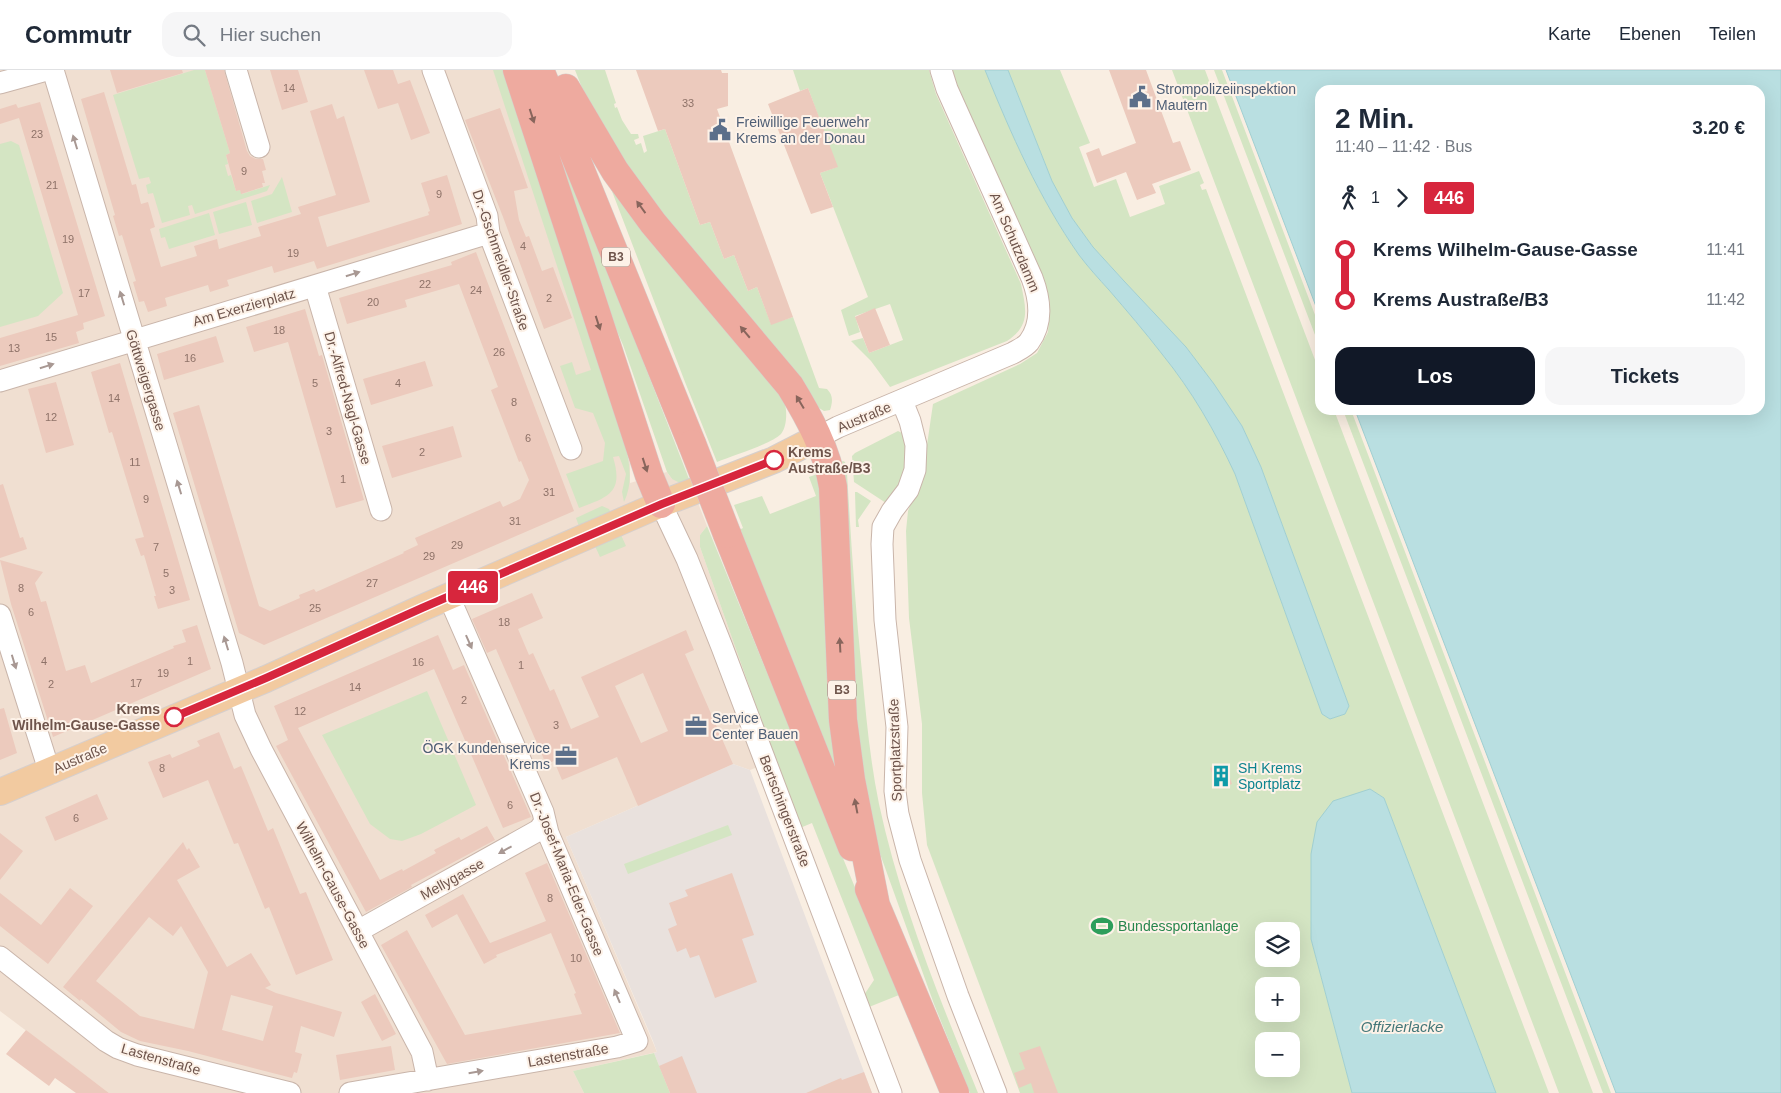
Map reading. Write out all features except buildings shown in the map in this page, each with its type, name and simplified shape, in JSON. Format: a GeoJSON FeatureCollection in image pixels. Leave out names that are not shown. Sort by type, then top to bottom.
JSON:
{"type":"FeatureCollection","features":[{"type":"Feature","properties":{"kind":"highway"},"geometry":{"type":"LineString","coordinates":[[517,70],[649,475],[662,504]]}},
{"type":"Feature","properties":{"kind":"highway","name":"B3"},"geometry":{"type":"LineString","coordinates":[[540,70],[692,444],[792,700],[955,1093]]}},
{"type":"Feature","properties":{"kind":"highway"},"geometry":{"type":"LineString","coordinates":[[562,79],[615,171],[653,223],[790,386],[803,407],[817,438]]}},
{"type":"Feature","properties":{"kind":"highway","name":"B3"},"geometry":{"type":"LineString","coordinates":[[562,79],[692,444]]}},
{"type":"Feature","properties":{"kind":"highway","name":"B3"},"geometry":{"type":"LineString","coordinates":[[817,438],[828,463],[833,486],[843,720],[851,780],[876,906]]}},
{"type":"Feature","properties":{"kind":"main road","name":"Austraße"},"geometry":{"type":"LineString","coordinates":[[0,792],[239,690],[662,504],[774,460],[817,438]]}},
{"type":"Feature","properties":{"kind":"street"},"geometry":{"type":"LineString","coordinates":[[0,84],[47,70]]}},
{"type":"Feature","properties":{"kind":"street","name":"Göttweigergasse"},"geometry":{"type":"LineString","coordinates":[[53,70],[239,690]]}},
{"type":"Feature","properties":{"kind":"street"},"geometry":{"type":"LineString","coordinates":[[236,70],[259,147]]}},
{"type":"Feature","properties":{"kind":"street","name":"Dr.-Gschmeidler-Straße"},"geometry":{"type":"LineString","coordinates":[[433,70],[487,216],[489,233],[571,449]]}},
{"type":"Feature","properties":{"kind":"street","name":"Am Schutzdamm"},"geometry":{"type":"LineString","coordinates":[[902,401],[1013,353],[1028,343],[1036,328],[1040,308],[1038,292],[947,89],[941,70]]}},
{"type":"Feature","properties":{"kind":"street","name":"Am Exerzierplatz"},"geometry":{"type":"LineString","coordinates":[[0,381],[489,233]]}},
{"type":"Feature","properties":{"kind":"street","name":"Dr.-Alfred-Nagl-Gasse"},"geometry":{"type":"LineString","coordinates":[[315,286],[381,510]]}},
{"type":"Feature","properties":{"kind":"street","name":"Austraße"},"geometry":{"type":"LineString","coordinates":[[817,438],[838,427],[902,401]]}},
{"type":"Feature","properties":{"kind":"street","name":"Sportplatzstraße"},"geometry":{"type":"LineString","coordinates":[[902,401],[910,421],[916,446],[915,470],[908,490],[892,511],[884,527],[882,544],[885,620],[897,727],[895,791],[898,814],[914,870],[958,996],[996,1093]]}},
{"type":"Feature","properties":{"kind":"street","name":"Bertschingerstraße"},"geometry":{"type":"LineString","coordinates":[[662,504],[722,647],[891,1093]]}},
{"type":"Feature","properties":{"kind":"street","name":"Dr.-Josef-Maria-Eder-Gasse"},"geometry":{"type":"LineString","coordinates":[[449,597],[543,812],[544,823],[551,842],[637,1041]]}},
{"type":"Feature","properties":{"kind":"street"},"geometry":{"type":"LineString","coordinates":[[0,615],[49,770]]}},
{"type":"Feature","properties":{"kind":"street","name":"Wilhelm-Gause-Gasse"},"geometry":{"type":"LineString","coordinates":[[239,690],[245,715],[261,749],[422,1052],[428,1080]]}},
{"type":"Feature","properties":{"kind":"street","name":"Mellygasse"},"geometry":{"type":"LineString","coordinates":[[358,931],[539,830],[544,823]]}},
{"type":"Feature","properties":{"kind":"street","name":"Lastenstraße"},"geometry":{"type":"LineString","coordinates":[[0,957],[106,1041],[118,1048],[137,1055],[290,1093]]}},
{"type":"Feature","properties":{"kind":"street","name":"Lastenstraße"},"geometry":{"type":"LineString","coordinates":[[350,1093],[617,1047],[637,1041]]}},
{"type":"Feature","properties":{"kind":"shaded area"},"geometry":{"type":"Polygon","coordinates":[[[0,70],[507,70],[630,464],[630,483],[667,472],[672,479],[689,480],[707,526],[700,535],[700,547],[775,760],[750,770],[733,764],[566,837],[657,1052],[573,1071],[584,1093],[109,1093],[0,1011],[0,70]]]}},
{"type":"Feature","properties":{"kind":"shaded area"},"geometry":{"type":"Polygon","coordinates":[[[733,764],[750,770],[872,1093],[670,1093],[654,1053],[657,1052],[653,1041],[566,837],[733,764]]]}},
{"type":"Feature","properties":{"kind":"green space"},"geometry":{"type":"Polygon","coordinates":[[[194,70],[205,70],[230,153],[226,155],[228,164],[225,165],[228,176],[231,175],[236,191],[240,190],[242,194],[270,185],[267,191],[195,214],[192,205],[188,206],[190,215],[162,223],[153,193],[148,194],[146,185],[151,183],[149,177],[139,179],[113,95],[194,70]]]}},
{"type":"Feature","properties":{"kind":"green space"},"geometry":{"type":"Polygon","coordinates":[[[493,70],[507,70],[624,439],[630,479],[624,502],[622,492],[626,474],[619,456],[613,457],[616,479],[615,486],[611,492],[605,497],[579,508],[566,474],[603,461],[605,443],[593,413],[575,408],[560,366],[572,362],[576,375],[591,370],[493,70]]]}},
{"type":"Feature","properties":{"kind":"green space"},"geometry":{"type":"Polygon","coordinates":[[[530,70],[689,479],[680,483],[672,479],[667,472],[623,345],[600,292],[530,70]]]}},
{"type":"Feature","properties":{"kind":"green space"},"geometry":{"type":"Polygon","coordinates":[[[575,70],[605,70],[616,103],[614,104],[615,108],[617,107],[622,120],[631,134],[638,134],[639,138],[634,140],[636,145],[641,143],[644,153],[647,151],[643,136],[665,129],[700,225],[710,222],[724,259],[734,255],[748,291],[757,287],[771,324],[793,317],[819,388],[827,389],[831,396],[830,410],[824,411],[808,397],[622,166],[584,93],[575,70]]]}},
{"type":"Feature","properties":{"kind":"green space"},"geometry":{"type":"Polygon","coordinates":[[[793,70],[929,70],[936,94],[1021,284],[1025,316],[1020,329],[1015,335],[1007,341],[890,387],[871,361],[851,341],[863,338],[869,353],[903,340],[890,304],[855,316],[860,332],[849,336],[841,310],[868,297],[820,173],[837,167],[808,88],[800,91],[793,70]]]}},
{"type":"Feature","properties":{"kind":"green space"},"geometry":{"type":"Polygon","coordinates":[[[949,70],[985,70],[1027,165],[1051,211],[1082,259],[1173,368],[1202,412],[1235,474],[1322,714],[1330,719],[1345,714],[1349,706],[1261,467],[1242,426],[1186,347],[1093,247],[1072,218],[1052,181],[1008,70],[1060,70],[1090,143],[1079,147],[1094,187],[1116,179],[1130,217],[1165,204],[1159,186],[1199,171],[1204,183],[1200,185],[1202,190],[1206,189],[1549,1093],[1496,1093],[1384,798],[1370,789],[1311,939],[1352,1093],[1020,1093],[927,845],[922,793],[922,724],[909,618],[906,531],[908,511],[923,472],[933,404],[1020,364],[1037,353],[1048,332],[1050,304],[1043,276],[955,87],[949,70]]]}},
{"type":"Feature","properties":{"kind":"green space"},"geometry":{"type":"Polygon","coordinates":[[[1172,70],[1205,70],[1315,360],[1315,415],[1336,415],[1593,1093],[1559,1093],[1172,70]]]}},
{"type":"Feature","properties":{"kind":"green space"},"geometry":{"type":"Polygon","coordinates":[[[1214,70],[1222,70],[1315,315],[1315,335],[1214,70]]]}},
{"type":"Feature","properties":{"kind":"green space"},"geometry":{"type":"Polygon","coordinates":[[[11,141],[19,145],[63,293],[38,316],[0,327],[0,144],[11,141]]]}},
{"type":"Feature","properties":{"kind":"green space"},"geometry":{"type":"Polygon","coordinates":[[[282,177],[292,212],[257,223],[251,201],[272,194],[282,177]]]}},
{"type":"Feature","properties":{"kind":"green space"},"geometry":{"type":"Polygon","coordinates":[[[610,186],[771,376],[784,400],[786,411],[784,427],[781,434],[776,438],[717,462],[610,186]]]}},
{"type":"Feature","properties":{"kind":"green space"},"geometry":{"type":"Polygon","coordinates":[[[246,202],[252,225],[219,234],[213,212],[246,202]]]}},
{"type":"Feature","properties":{"kind":"green space"},"geometry":{"type":"Polygon","coordinates":[[[209,213],[215,235],[169,249],[165,237],[161,238],[159,229],[209,213]]]}},
{"type":"Feature","properties":{"kind":"green space"},"geometry":{"type":"Polygon","coordinates":[[[1345,415],[1353,415],[1611,1093],[1603,1093],[1345,415]]]}},
{"type":"Feature","properties":{"kind":"green space"},"geometry":{"type":"Polygon","coordinates":[[[898,431],[904,434],[906,438],[905,471],[886,503],[854,482],[852,456],[898,431]]]}},
{"type":"Feature","properties":{"kind":"green space"},"geometry":{"type":"Polygon","coordinates":[[[841,462],[845,462],[847,473],[855,597],[867,722],[879,804],[898,877],[922,950],[978,1093],[970,1093],[934,1004],[874,837],[860,780],[841,462]]]}},
{"type":"Feature","properties":{"kind":"green space"},"geometry":{"type":"Polygon","coordinates":[[[820,473],[838,785],[739,530],[743,528],[734,505],[762,496],[770,514],[816,496],[809,477],[820,473]]]}},
{"type":"Feature","properties":{"kind":"green space"},"geometry":{"type":"Polygon","coordinates":[[[855,492],[871,501],[858,520],[859,527],[856,527],[855,492]]]}},
{"type":"Feature","properties":{"kind":"green space"},"geometry":{"type":"Polygon","coordinates":[[[602,506],[609,509],[612,515],[580,529],[576,518],[602,506]]]}},
{"type":"Feature","properties":{"kind":"green space"},"geometry":{"type":"Polygon","coordinates":[[[707,526],[899,995],[869,1007],[864,995],[874,980],[812,823],[800,828],[700,547],[700,535],[707,526]]]}},
{"type":"Feature","properties":{"kind":"green space"},"geometry":{"type":"Polygon","coordinates":[[[621,535],[626,546],[600,557],[595,546],[621,535]]]}},
{"type":"Feature","properties":{"kind":"green space"},"geometry":{"type":"Polygon","coordinates":[[[427,691],[476,805],[421,834],[402,841],[390,839],[370,824],[322,735],[427,691]]]}},
{"type":"Feature","properties":{"kind":"green space"},"geometry":{"type":"Polygon","coordinates":[[[728,825],[732,835],[628,874],[624,864],[728,825]]]}},
{"type":"Feature","properties":{"kind":"green space"},"geometry":{"type":"Polygon","coordinates":[[[654,1053],[670,1093],[584,1093],[573,1071],[654,1053]]]}},
{"type":"Feature","properties":{"kind":"water"},"geometry":{"type":"Polygon","coordinates":[[[985,70],[1008,70],[1052,181],[1072,218],[1093,247],[1186,347],[1242,426],[1261,467],[1349,706],[1345,714],[1330,719],[1322,714],[1235,474],[1211,427],[1173,368],[1082,259],[1051,211],[1005,118],[985,70]]]}},
{"type":"Feature","properties":{"kind":"water"},"geometry":{"type":"Polygon","coordinates":[[[1226,70],[1781,70],[1781,1093],[1616,1093],[1357,415],[1765,415],[1765,85],[1315,85],[1315,304],[1226,70]]]}},
{"type":"Feature","properties":{"kind":"water","name":"Offizierlacke"},"geometry":{"type":"Polygon","coordinates":[[[1370,789],[1384,798],[1496,1093],[1352,1093],[1311,939],[1311,854],[1317,822],[1333,801],[1370,789]]]}},
{"type":"Feature","properties":{"kind":"bus line","name":"446"},"geometry":{"type":"LineString","coordinates":[[174,717],[662,504],[774,460]]}},
{"type":"Feature","properties":{"kind":"place","name":"Strompolizeiinspektion Mautern"},"geometry":{"type":"Point","coordinates":[1140,97]}},
{"type":"Feature","properties":{"kind":"place","name":"Freiwillige Feuerwehr Krems an der Donau"},"geometry":{"type":"Point","coordinates":[720,130]}},
{"type":"Feature","properties":{"kind":"place","name":"Krems Austraße/B3"},"geometry":{"type":"Point","coordinates":[774,460]}},
{"type":"Feature","properties":{"kind":"place","name":"Krems Wilhelm-Gause-Gasse"},"geometry":{"type":"Point","coordinates":[174,717]}},
{"type":"Feature","properties":{"kind":"place","name":"Service Center Bauen"},"geometry":{"type":"Point","coordinates":[696,726]}},
{"type":"Feature","properties":{"kind":"place","name":"ÖGK Kundenservice Krems"},"geometry":{"type":"Point","coordinates":[566,756]}},
{"type":"Feature","properties":{"kind":"place","name":"SH Krems Sportplatz"},"geometry":{"type":"Point","coordinates":[1221,776]}},
{"type":"Feature","properties":{"kind":"place","name":"Bundessportanlage"},"geometry":{"type":"Point","coordinates":[1102,926]}}]}
